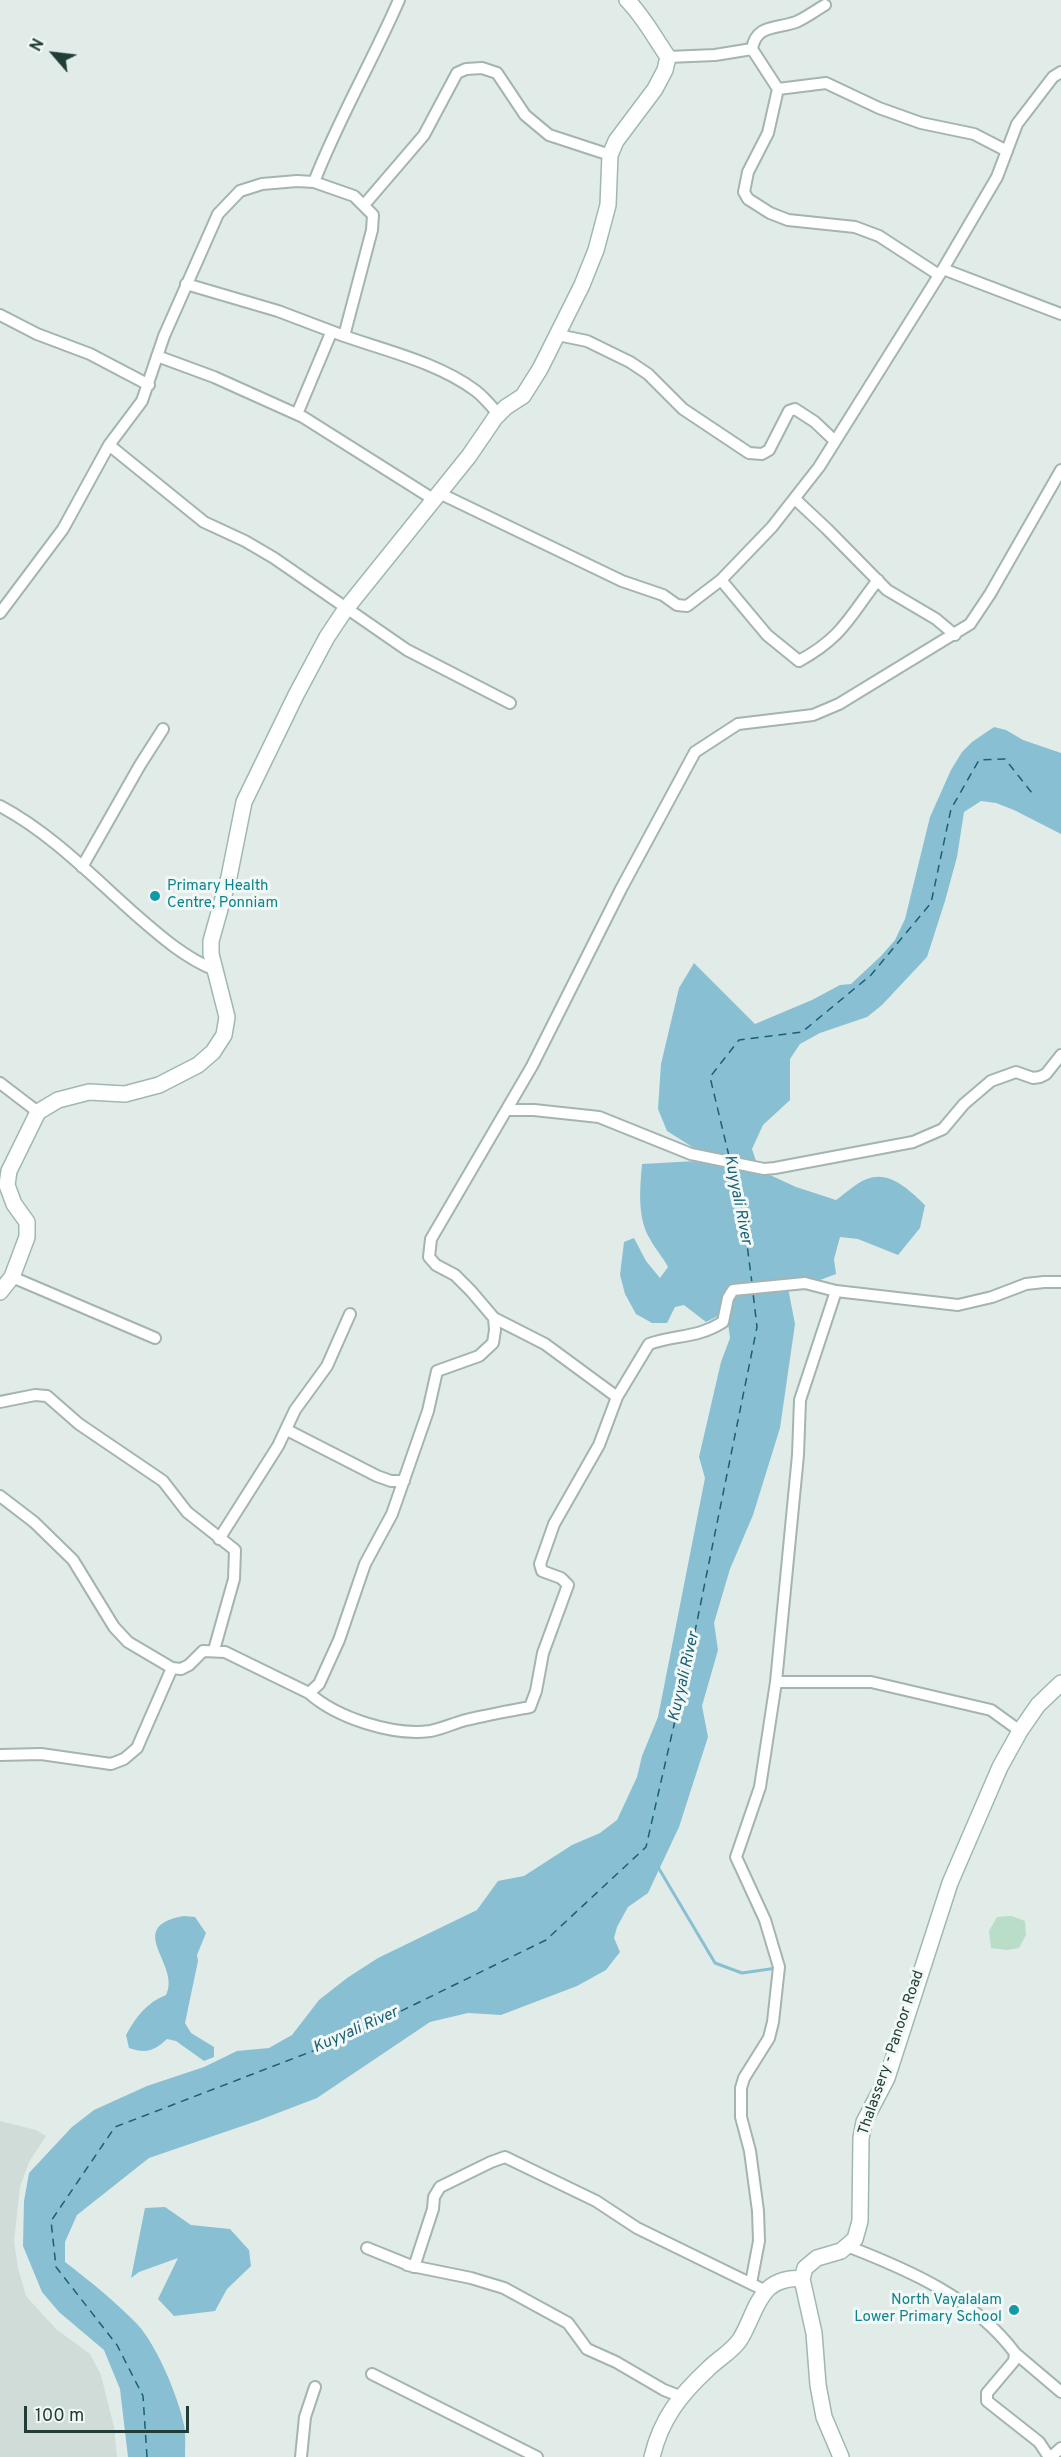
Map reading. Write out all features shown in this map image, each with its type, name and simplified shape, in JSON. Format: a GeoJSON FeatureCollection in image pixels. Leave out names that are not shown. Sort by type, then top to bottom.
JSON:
{"type":"FeatureCollection","features":[{"type":"Feature","properties":{"kind":"main road"},"geometry":{"type":"LineString","coordinates":[[0,1292],[12,1277],[27,1237],[27,1222],[14,1204],[7,1185],[9,1171],[38,1112],[58,1100],[89,1092],[125,1094],[159,1085],[198,1065],[213,1052],[224,1035],[227,1017],[211,954],[211,941],[230,877],[244,802],[296,695],[327,637],[345,610],[389,558],[499,415],[523,396],[558,335],[596,250],[608,205],[610,155],[616,141],[655,89],[665,70],[668,57],[643,16],[627,0]]}},
{"type":"Feature","properties":{"kind":"main road","name":"Thalassery - Panoor Road"},"geometry":{"type":"LineString","coordinates":[[847,2246],[855,2239],[860,2221],[861,2138],[864,2122],[887,2078],[950,1883],[1000,1767],[1038,1705],[1061,1683]]}},
{"type":"Feature","properties":{"kind":"main road"},"geometry":{"type":"LineString","coordinates":[[841,2457],[824,2417],[818,2385],[814,2332],[802,2279],[806,2268],[817,2258],[841,2251],[847,2246]]}},
{"type":"Feature","properties":{"kind":"main road"},"geometry":{"type":"LineString","coordinates":[[652,2457],[669,2412],[708,2369],[738,2343],[758,2302],[769,2287],[792,2277],[802,2279]]}},
{"type":"Feature","properties":{"kind":"street"},"geometry":{"type":"LineString","coordinates":[[314,182],[328,145],[384,35],[399,0]]}},
{"type":"Feature","properties":{"kind":"street"},"geometry":{"type":"LineString","coordinates":[[825,4],[798,21],[762,30],[754,38],[752,49],[778,89],[768,133],[748,172],[744,192],[748,199],[770,213],[788,220],[855,227],[879,236],[941,272],[1061,314]]}},
{"type":"Feature","properties":{"kind":"street"},"geometry":{"type":"LineString","coordinates":[[668,57],[715,55],[752,49]]}},
{"type":"Feature","properties":{"kind":"street"},"geometry":{"type":"LineString","coordinates":[[364,205],[424,135],[457,73],[466,69],[482,68],[497,73],[525,115],[549,135],[610,155]]}},
{"type":"Feature","properties":{"kind":"street"},"geometry":{"type":"LineString","coordinates":[[157,356],[214,377],[297,414],[436,496],[611,576],[663,595],[677,605],[687,606],[721,580],[772,527],[819,467],[941,272],[997,177],[1017,124],[1053,76],[1061,72]]}},
{"type":"Feature","properties":{"kind":"street"},"geometry":{"type":"LineString","coordinates":[[778,89],[826,83],[879,108],[921,123],[974,134],[1007,151]]}},
{"type":"Feature","properties":{"kind":"street"},"geometry":{"type":"LineString","coordinates":[[0,614],[63,529],[109,445],[142,400],[186,284],[218,214],[240,191],[262,184],[314,182],[354,196],[373,215],[372,230],[344,336]]}},
{"type":"Feature","properties":{"kind":"street"},"geometry":{"type":"LineString","coordinates":[[186,284],[278,311],[453,377],[477,392],[499,415]]}},
{"type":"Feature","properties":{"kind":"street"},"geometry":{"type":"LineString","coordinates":[[0,315],[37,334],[90,354],[148,385]]}},
{"type":"Feature","properties":{"kind":"street"},"geometry":{"type":"LineString","coordinates":[[297,414],[332,333]]}},
{"type":"Feature","properties":{"kind":"street"},"geometry":{"type":"LineString","coordinates":[[558,335],[587,341],[630,362],[648,374],[682,409],[749,453],[762,454],[769,450],[789,411],[795,409],[815,422],[835,441]]}},
{"type":"Feature","properties":{"kind":"street"},"geometry":{"type":"LineString","coordinates":[[109,445],[204,522],[245,541],[274,558],[345,610],[407,650],[510,703]]}},
{"type":"Feature","properties":{"kind":"street"},"geometry":{"type":"LineString","coordinates":[[617,1396],[545,1344],[494,1318],[456,1275],[436,1265],[429,1257],[431,1239],[532,1066],[621,889],[695,752],[738,724],[813,715],[839,704],[970,624],[990,594],[1061,470]]}},
{"type":"Feature","properties":{"kind":"street"},"geometry":{"type":"LineString","coordinates":[[795,499],[887,590],[936,619],[955,635]]}},
{"type":"Feature","properties":{"kind":"street"},"geometry":{"type":"LineString","coordinates":[[721,580],[767,635],[799,661],[820,649],[846,626],[878,580]]}},
{"type":"Feature","properties":{"kind":"street"},"geometry":{"type":"LineString","coordinates":[[82,867],[163,729]]}},
{"type":"Feature","properties":{"kind":"street"},"geometry":{"type":"LineString","coordinates":[[0,806],[38,828],[171,944],[198,963],[215,969]]}},
{"type":"Feature","properties":{"kind":"street"},"geometry":{"type":"LineString","coordinates":[[507,1110],[534,1110],[599,1117],[691,1154],[764,1169],[913,1142],[943,1129],[964,1104],[991,1081],[1016,1072],[1033,1078],[1040,1077],[1046,1074],[1061,1054]]}},
{"type":"Feature","properties":{"kind":"street"},"geometry":{"type":"LineString","coordinates":[[0,1083],[38,1112]]}},
{"type":"Feature","properties":{"kind":"street"},"geometry":{"type":"LineString","coordinates":[[12,1277],[154,1338]]}},
{"type":"Feature","properties":{"kind":"street"},"geometry":{"type":"LineString","coordinates":[[0,1496],[34,1522],[73,1560],[114,1628],[128,1642],[172,1668],[181,1669],[189,1665],[203,1651],[225,1652],[309,1693],[332,1711],[355,1721],[409,1732],[432,1731],[464,1721],[530,1707],[536,1692],[543,1653],[568,1585],[561,1578],[542,1571],[540,1564],[554,1524],[599,1445],[617,1396],[649,1344],[709,1331],[723,1322],[728,1298],[733,1290],[805,1283],[836,1291],[958,1305],[992,1297],[1026,1284],[1061,1282]]}},
{"type":"Feature","properties":{"kind":"street"},"geometry":{"type":"LineString","coordinates":[[751,2283],[759,2241],[758,2211],[750,2151],[741,2117],[741,2088],[744,2078],[769,2038],[779,1967],[765,1920],[736,1857],[760,1787],[776,1682],[798,1455],[800,1400],[836,1291]]}},
{"type":"Feature","properties":{"kind":"street"},"geometry":{"type":"LineString","coordinates":[[219,1539],[287,1430],[295,1410],[327,1366],[350,1314]]}},
{"type":"Feature","properties":{"kind":"street"},"geometry":{"type":"LineString","coordinates":[[309,1693],[319,1684],[339,1640],[365,1564],[392,1514],[428,1411],[437,1371],[479,1356],[493,1343],[494,1318]]}},
{"type":"Feature","properties":{"kind":"street"},"geometry":{"type":"LineString","coordinates":[[0,1402],[35,1395],[47,1396],[79,1424],[163,1481],[187,1512],[235,1550],[236,1565],[227,1608],[214,1650]]}},
{"type":"Feature","properties":{"kind":"street"},"geometry":{"type":"LineString","coordinates":[[287,1430],[377,1476],[391,1481],[404,1481]]}},
{"type":"Feature","properties":{"kind":"street"},"geometry":{"type":"LineString","coordinates":[[0,1755],[41,1754],[111,1764],[124,1759],[137,1748],[172,1668]]}},
{"type":"Feature","properties":{"kind":"street"},"geometry":{"type":"LineString","coordinates":[[776,1682],[871,1682],[991,1710],[1020,1731]]}},
{"type":"Feature","properties":{"kind":"street"},"geometry":{"type":"LineString","coordinates":[[414,2267],[433,2209],[434,2197],[440,2187],[505,2157],[596,2201],[645,2232],[766,2291]]}},
{"type":"Feature","properties":{"kind":"street"},"geometry":{"type":"LineString","coordinates":[[847,2246],[908,2270],[942,2289],[1004,2338],[1015,2353],[1061,2392]]}},
{"type":"Feature","properties":{"kind":"street"},"geometry":{"type":"LineString","coordinates":[[367,2248],[414,2267]]}},
{"type":"Feature","properties":{"kind":"street"},"geometry":{"type":"LineString","coordinates":[[388,2260],[471,2278],[504,2288],[568,2323],[588,2349],[616,2362],[664,2390],[682,2397]]}},
{"type":"Feature","properties":{"kind":"street"},"geometry":{"type":"LineString","coordinates":[[1015,2353],[1014,2361],[987,2393],[987,2401],[1040,2442],[1050,2457],[1061,2448]]}},
{"type":"Feature","properties":{"kind":"street"},"geometry":{"type":"LineString","coordinates":[[372,2374],[537,2457]]}},
{"type":"Feature","properties":{"kind":"street"},"geometry":{"type":"LineString","coordinates":[[301,2457],[305,2417],[315,2387]]}},
{"type":"Feature","properties":{"kind":"shaded area"},"geometry":{"type":"Polygon","coordinates":[[[0,2121],[36,2130],[46,2136],[29,2162],[20,2187],[14,2241],[18,2268],[26,2296],[56,2329],[90,2354],[101,2375],[114,2427],[117,2457],[0,2457],[0,2121]]]}},
{"type":"Feature","properties":{"kind":"green space"},"geometry":{"type":"Polygon","coordinates":[[[1011,1916],[1025,1921],[1026,1935],[1019,1948],[1007,1950],[991,1948],[989,1931],[997,1917],[1011,1916]]]}},
{"type":"Feature","properties":{"kind":"water","name":"Kuyyali River"},"geometry":{"type":"Polygon","coordinates":[[[994,727],[1061,753],[1061,834],[996,803],[981,801],[964,812],[957,857],[927,957],[882,1005],[867,1017],[820,1033],[800,1044],[790,1059],[790,1100],[763,1125],[752,1149],[759,1170],[796,1187],[836,1200],[867,1179],[884,1177],[899,1183],[925,1205],[920,1228],[898,1255],[858,1239],[840,1237],[834,1259],[836,1274],[820,1280],[800,1278],[730,1288],[720,1315],[706,1322],[684,1305],[675,1307],[667,1323],[652,1323],[636,1314],[625,1294],[620,1275],[624,1242],[634,1238],[646,1261],[660,1278],[668,1267],[652,1243],[643,1222],[640,1203],[642,1164],[696,1161],[694,1148],[667,1131],[658,1109],[661,1064],[679,988],[694,963],[755,1024],[812,1000],[840,985],[851,984],[895,940],[905,919],[930,817],[951,770],[962,752],[972,742],[994,727]]]}},
{"type":"Feature","properties":{"kind":"water","name":"Kuyyali River"},"geometry":{"type":"Polygon","coordinates":[[[788,1288],[795,1324],[780,1428],[753,1515],[730,1569],[714,1623],[718,1650],[702,1706],[708,1737],[679,1827],[648,1893],[628,1907],[617,1927],[614,1938],[620,1952],[606,1970],[577,1986],[501,2015],[468,2013],[430,2022],[317,2098],[149,2158],[77,2215],[65,2242],[65,2262],[112,2300],[145,2334],[166,2372],[184,2425],[185,2457],[128,2457],[120,2389],[104,2350],[59,2312],[42,2292],[23,2246],[24,2201],[29,2173],[72,2127],[94,2110],[147,2086],[204,2067],[237,2051],[269,2048],[292,2035],[319,2000],[347,1978],[378,1958],[477,1910],[498,1881],[524,1876],[572,1845],[600,1833],[617,1820],[637,1777],[642,1756],[658,1717],[705,1478],[699,1457],[721,1362],[730,1338],[728,1323],[732,1297],[736,1294],[788,1288]]]}},
{"type":"Feature","properties":{"kind":"water"},"geometry":{"type":"Polygon","coordinates":[[[184,1916],[195,1917],[206,1933],[197,1955],[198,1961],[185,2023],[191,2033],[214,2047],[214,2057],[204,2061],[176,2041],[167,2039],[150,2050],[140,2051],[129,2048],[126,2035],[142,2011],[166,1995],[169,1983],[155,1938],[157,1929],[166,1921],[184,1916]]]}},
{"type":"Feature","properties":{"kind":"water"},"geometry":{"type":"Polygon","coordinates":[[[165,2207],[191,2225],[230,2229],[249,2250],[251,2266],[227,2289],[215,2311],[174,2316],[158,2299],[178,2258],[139,2272],[131,2278],[145,2208],[165,2207]]]}},
{"type":"Feature","properties":{"kind":"waterway"},"geometry":{"type":"LineString","coordinates":[[658,1867],[715,1963],[742,1973],[777,1968]]}},
{"type":"Feature","properties":{"kind":"ferry route"},"geometry":{"type":"LineString","coordinates":[[729,1156],[710,1077],[739,1040],[802,1032],[871,975],[931,903],[951,809],[979,760],[1005,759],[1032,793]]}},
{"type":"Feature","properties":{"kind":"ferry route"},"geometry":{"type":"LineString","coordinates":[[732,1166],[743,1214],[752,1283]]}},
{"type":"Feature","properties":{"kind":"ferry route"},"geometry":{"type":"LineString","coordinates":[[147,2457],[143,2396],[117,2345],[56,2267],[51,2221],[115,2127],[344,2039],[546,1940],[646,1847],[691,1651],[757,1327],[753,1293]]}},
{"type":"Feature","properties":{"kind":"place","name":"Primary Health Centre, Ponniam"},"geometry":{"type":"Point","coordinates":[155,896]}},
{"type":"Feature","properties":{"kind":"place","name":"North Vayalalam Lower Primary School"},"geometry":{"type":"Point","coordinates":[1014,2310]}}]}
